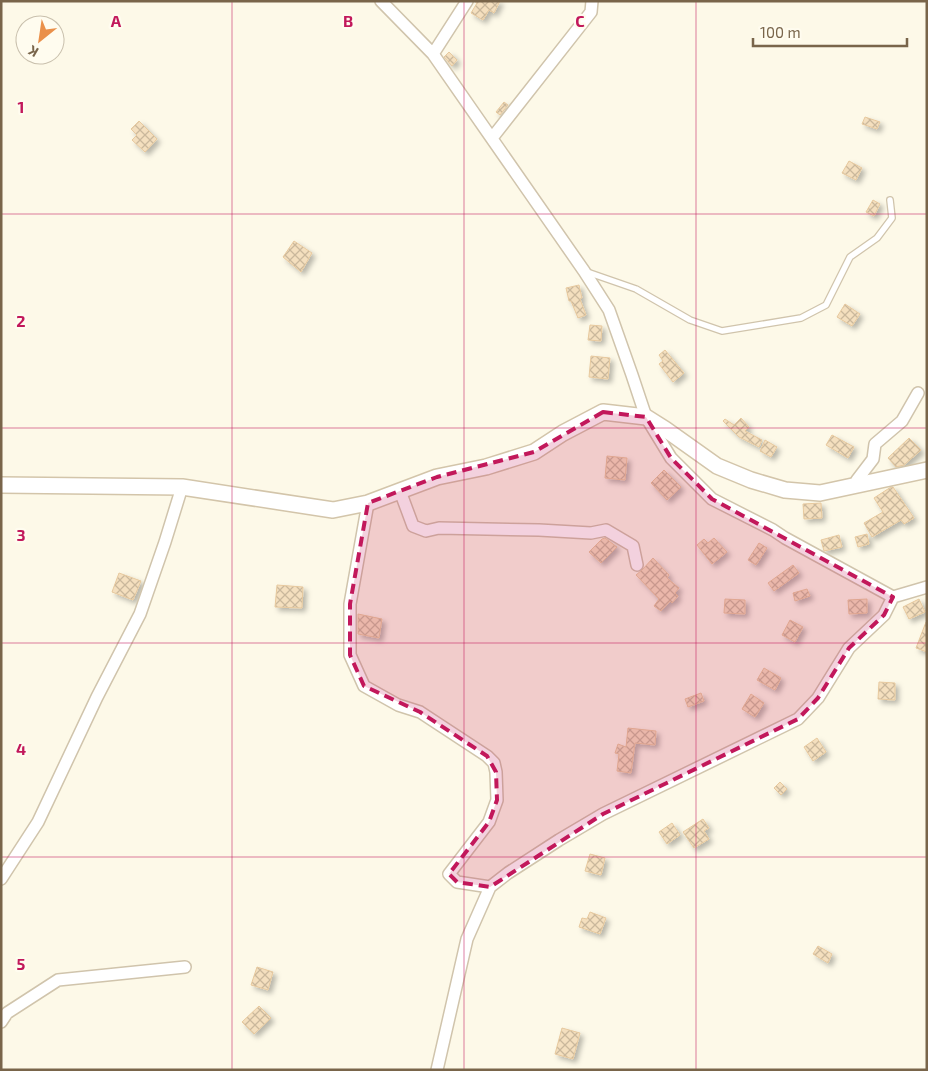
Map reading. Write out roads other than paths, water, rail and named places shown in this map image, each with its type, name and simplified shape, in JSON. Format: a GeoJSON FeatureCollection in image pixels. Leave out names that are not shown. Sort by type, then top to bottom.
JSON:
{"type":"FeatureCollection","features":[{"type":"Feature","properties":{"kind":"street"},"geometry":{"type":"LineString","coordinates":[[381,1],[433,54],[584,272],[608,310],[646,417],[672,458],[712,499],[773,530],[893,598]]}},
{"type":"Feature","properties":{"kind":"street"},"geometry":{"type":"LineString","coordinates":[[433,54],[468,1]]}},
{"type":"Feature","properties":{"kind":"street"},"geometry":{"type":"LineString","coordinates":[[492,138],[591,12],[592,1]]}},
{"type":"Feature","properties":{"kind":"street"},"geometry":{"type":"LineString","coordinates":[[856,486],[857,480],[873,459],[875,444],[902,421],[918,393]]}},
{"type":"Feature","properties":{"kind":"street"},"geometry":{"type":"LineString","coordinates":[[1,485],[182,487],[333,510],[368,503],[437,477],[486,467],[534,452],[563,433],[603,412],[646,417],[717,466],[751,480],[785,490],[820,494],[927,470]]}},
{"type":"Feature","properties":{"kind":"street"},"geometry":{"type":"LineString","coordinates":[[1,880],[38,822],[97,697],[140,614],[182,487]]}},
{"type":"Feature","properties":{"kind":"street"},"geometry":{"type":"LineString","coordinates":[[400,491],[413,526],[426,530],[439,528],[592,533],[606,530],[633,546],[636,565]]}},
{"type":"Feature","properties":{"kind":"street"},"geometry":{"type":"LineString","coordinates":[[368,503],[350,604],[350,655],[364,686],[398,704],[420,712],[487,756],[494,763],[497,800],[489,822],[449,874],[458,882],[490,887]]}},
{"type":"Feature","properties":{"kind":"street"},"geometry":{"type":"LineString","coordinates":[[437,1070],[466,939],[490,887],[559,840],[603,814],[798,719],[818,698],[849,648],[884,615],[893,598],[927,587]]}},
{"type":"Feature","properties":{"kind":"street"},"geometry":{"type":"LineString","coordinates":[[1,1022],[7,1013],[58,980],[185,967]]}},
{"type":"Feature","properties":{"kind":"lane"},"geometry":{"type":"LineString","coordinates":[[584,272],[636,289],[690,320],[722,331],[801,318],[826,306],[850,257],[877,238],[892,218],[890,200]]}}]}
